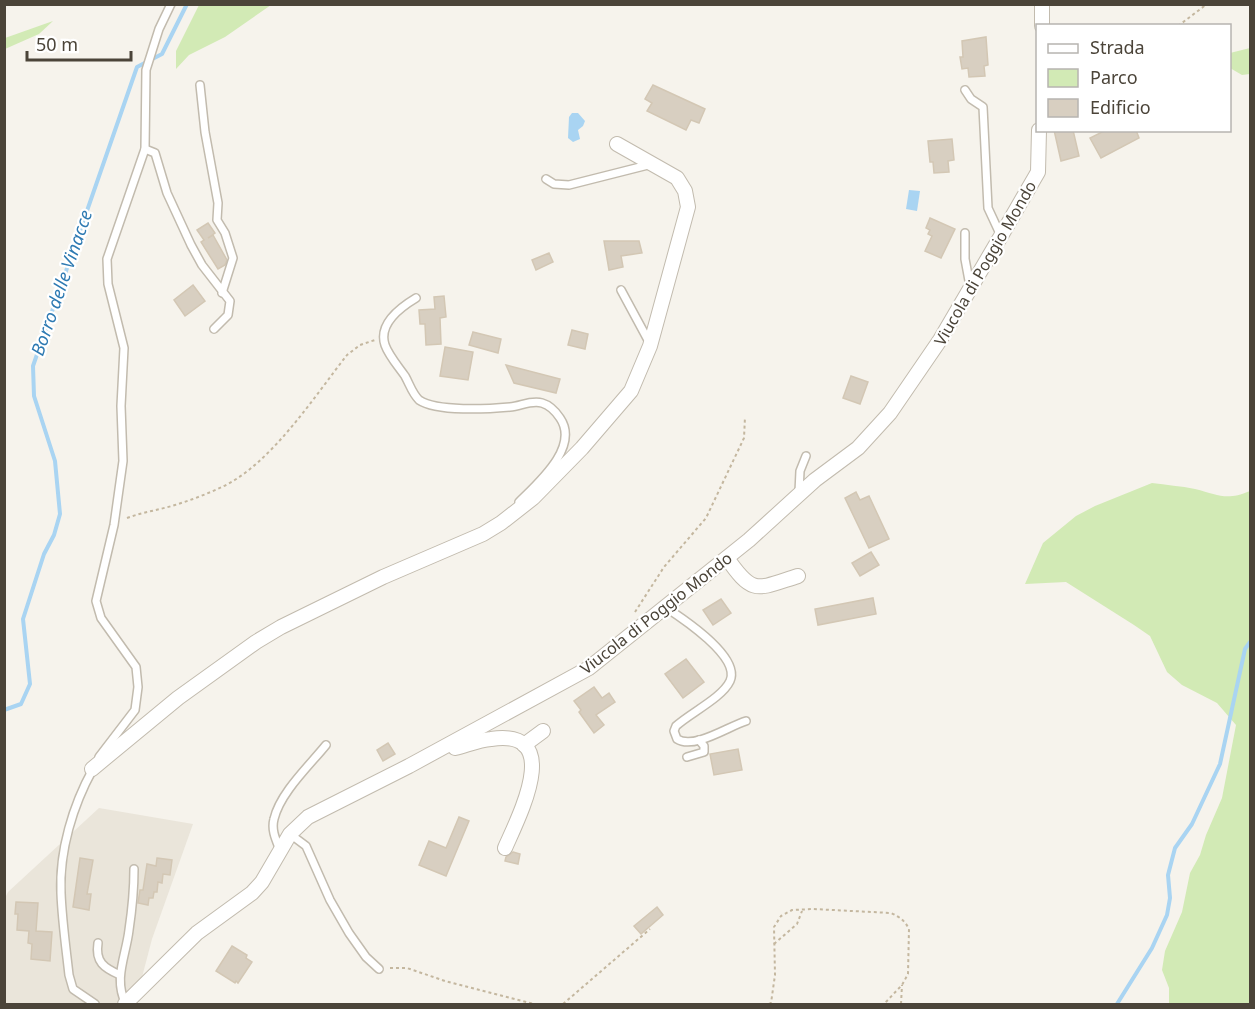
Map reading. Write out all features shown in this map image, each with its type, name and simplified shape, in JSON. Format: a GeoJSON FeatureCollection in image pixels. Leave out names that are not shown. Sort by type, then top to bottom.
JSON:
{"type":"FeatureCollection","features":[{"type":"Feature","properties":{"kind":"street"},"geometry":{"type":"LineString","coordinates":[[1042,4],[1042,24]]}},
{"type":"Feature","properties":{"kind":"street","name":"Viucola di Poggio Mondo"},"geometry":{"type":"LineString","coordinates":[[126,1004],[198,933],[252,893],[262,882],[290,834],[308,816],[420,761],[589,668],[727,558],[815,480],[858,448],[890,413],[940,340],[1038,172],[1039,132]]}},
{"type":"Feature","properties":{"kind":"street"},"geometry":{"type":"LineString","coordinates":[[92,769],[178,698],[256,642],[281,627],[374,581],[483,534],[509,517],[533,498],[589,441],[631,392],[650,346],[688,207],[685,191],[678,178],[617,144]]}},
{"type":"Feature","properties":{"kind":"street"},"geometry":{"type":"LineString","coordinates":[[727,558],[741,578],[756,587],[798,576]]}},
{"type":"Feature","properties":{"kind":"street"},"geometry":{"type":"LineString","coordinates":[[524,745],[543,731]]}},
{"type":"Feature","properties":{"kind":"street"},"geometry":{"type":"LineString","coordinates":[[420,761],[453,748],[491,739],[511,740],[528,747],[533,757],[532,775],[506,848]]}},
{"type":"Feature","properties":{"kind":"lane"},"geometry":{"type":"LineString","coordinates":[[95,1005],[73,988],[69,975],[61,891],[65,840],[85,782],[92,769],[135,710],[138,687],[136,668],[101,618],[96,601],[114,525],[123,461],[121,406],[124,348],[108,284],[107,259],[145,149],[146,70],[159,29],[171,4]]}},
{"type":"Feature","properties":{"kind":"lane"},"geometry":{"type":"LineString","coordinates":[[200,85],[204,132],[218,203],[217,220],[225,233],[233,258],[222,293]]}},
{"type":"Feature","properties":{"kind":"lane"},"geometry":{"type":"LineString","coordinates":[[965,90],[971,99],[984,107],[988,208],[1001,236]]}},
{"type":"Feature","properties":{"kind":"lane"},"geometry":{"type":"LineString","coordinates":[[145,149],[155,153],[167,193],[191,245],[202,265],[230,302],[228,315],[214,329]]}},
{"type":"Feature","properties":{"kind":"lane"},"geometry":{"type":"LineString","coordinates":[[546,179],[554,184],[569,186],[652,164]]}},
{"type":"Feature","properties":{"kind":"lane"},"geometry":{"type":"LineString","coordinates":[[965,233],[965,259],[971,289]]}},
{"type":"Feature","properties":{"kind":"lane"},"geometry":{"type":"LineString","coordinates":[[621,290],[633,315],[646,334],[650,346]]}},
{"type":"Feature","properties":{"kind":"lane"},"geometry":{"type":"LineString","coordinates":[[416,298],[390,319],[384,331],[385,345],[414,395],[425,404],[439,408],[511,407],[542,403],[561,419],[565,433],[560,456],[523,498],[483,534]]}},
{"type":"Feature","properties":{"kind":"lane"},"geometry":{"type":"LineString","coordinates":[[798,495],[801,471],[806,456]]}},
{"type":"Feature","properties":{"kind":"lane"},"geometry":{"type":"LineString","coordinates":[[665,607],[701,633],[725,658],[730,667],[731,680],[721,692],[676,726],[675,736],[684,743],[699,740],[746,720]]}},
{"type":"Feature","properties":{"kind":"lane"},"geometry":{"type":"LineString","coordinates":[[687,757],[704,752],[704,746],[699,740]]}},
{"type":"Feature","properties":{"kind":"lane"},"geometry":{"type":"LineString","coordinates":[[280,850],[274,835],[273,820],[281,800],[326,746]]}},
{"type":"Feature","properties":{"kind":"lane"},"geometry":{"type":"LineString","coordinates":[[290,834],[306,846],[330,900],[349,933],[366,957],[378,969]]}},
{"type":"Feature","properties":{"kind":"lane"},"geometry":{"type":"LineString","coordinates":[[126,1004],[120,975],[134,893],[134,869]]}},
{"type":"Feature","properties":{"kind":"lane"},"geometry":{"type":"LineString","coordinates":[[98,943],[100,963],[120,975]]}},
{"type":"Feature","properties":{"kind":"path"},"geometry":{"type":"LineString","coordinates":[[1181,24],[1207,4]]}},
{"type":"Feature","properties":{"kind":"path"},"geometry":{"type":"LineString","coordinates":[[114,525],[139,514],[196,498],[239,476],[259,461],[274,445],[347,355],[360,345],[384,338]]}},
{"type":"Feature","properties":{"kind":"path"},"geometry":{"type":"LineString","coordinates":[[634,614],[664,567],[706,518],[744,438],[745,417]]}},
{"type":"Feature","properties":{"kind":"path"},"geometry":{"type":"LineString","coordinates":[[769,1005],[774,975],[774,927],[781,916],[792,910],[813,909],[891,913],[903,919],[909,929],[908,974],[902,985],[884,1005]]}},
{"type":"Feature","properties":{"kind":"path"},"geometry":{"type":"LineString","coordinates":[[774,944],[797,924],[802,910]]}},
{"type":"Feature","properties":{"kind":"path"},"geometry":{"type":"LineString","coordinates":[[563,1005],[650,929]]}},
{"type":"Feature","properties":{"kind":"path"},"geometry":{"type":"LineString","coordinates":[[378,969],[407,968],[445,981],[534,1005]]}},
{"type":"Feature","properties":{"kind":"path"},"geometry":{"type":"LineString","coordinates":[[901,1005],[902,985]]}},
{"type":"Feature","properties":{"kind":"shaded area"},"geometry":{"type":"Polygon","coordinates":[[[99,808],[193,824],[152,939],[135,1004],[5,1004],[4,900],[8,892],[99,808]]]}},
{"type":"Feature","properties":{"kind":"green space"},"geometry":{"type":"Polygon","coordinates":[[[199,4],[271,5],[225,37],[189,55],[176,69],[176,51],[199,4]]]}},
{"type":"Feature","properties":{"kind":"green space"},"geometry":{"type":"Polygon","coordinates":[[[53,21],[39,34],[5,49],[5,38],[53,21]]]}},
{"type":"Feature","properties":{"kind":"green space"},"geometry":{"type":"Polygon","coordinates":[[[1250,48],[1250,74],[1242,75],[1231,69],[1231,53],[1250,48]]]}},
{"type":"Feature","properties":{"kind":"green space"},"geometry":{"type":"Polygon","coordinates":[[[1152,483],[1190,488],[1222,496],[1235,496],[1250,491],[1250,1004],[1169,1004],[1169,988],[1162,970],[1165,951],[1182,912],[1190,873],[1200,855],[1222,798],[1236,725],[1217,703],[1182,685],[1167,672],[1150,636],[1134,625],[1066,582],[1025,584],[1043,543],[1076,516],[1152,483]]]}},
{"type":"Feature","properties":{"kind":"water"},"geometry":{"type":"Polygon","coordinates":[[[572,113],[578,113],[585,121],[578,130],[580,139],[573,142],[568,138],[569,117],[572,113]]]}},
{"type":"Feature","properties":{"kind":"water"},"geometry":{"type":"Polygon","coordinates":[[[909,190],[920,191],[917,211],[906,209],[909,190]]]}},
{"type":"Feature","properties":{"kind":"building"},"geometry":{"type":"Polygon","coordinates":[[[986,37],[988,65],[984,66],[985,76],[969,77],[968,68],[962,69],[960,57],[963,57],[962,41],[986,37]]]}},
{"type":"Feature","properties":{"kind":"building"},"geometry":{"type":"Polygon","coordinates":[[[653,85],[705,109],[699,123],[691,120],[686,130],[647,111],[652,103],[645,99],[653,85]]]}},
{"type":"Feature","properties":{"kind":"building"},"geometry":{"type":"Polygon","coordinates":[[[1054,132],[1073,132],[1079,156],[1061,161],[1054,132]]]}},
{"type":"Feature","properties":{"kind":"building"},"geometry":{"type":"Polygon","coordinates":[[[1102,132],[1137,132],[1139,138],[1101,158],[1090,138],[1102,132]]]}},
{"type":"Feature","properties":{"kind":"building"},"geometry":{"type":"Polygon","coordinates":[[[952,139],[954,160],[948,161],[949,172],[934,173],[933,162],[930,162],[928,141],[952,139]]]}},
{"type":"Feature","properties":{"kind":"building"},"geometry":{"type":"Polygon","coordinates":[[[930,218],[955,229],[941,258],[925,251],[932,236],[928,234],[930,230],[926,228],[930,218]]]}},
{"type":"Feature","properties":{"kind":"building"},"geometry":{"type":"Polygon","coordinates":[[[208,223],[215,233],[208,238],[213,235],[227,260],[225,265],[218,269],[201,242],[204,240],[197,230],[208,223]]]}},
{"type":"Feature","properties":{"kind":"building"},"geometry":{"type":"Polygon","coordinates":[[[604,241],[639,241],[642,253],[621,256],[623,267],[609,270],[604,241]]]}},
{"type":"Feature","properties":{"kind":"building"},"geometry":{"type":"Polygon","coordinates":[[[549,253],[553,262],[536,270],[532,260],[549,253]]]}},
{"type":"Feature","properties":{"kind":"building"},"geometry":{"type":"Polygon","coordinates":[[[193,285],[205,301],[185,316],[174,300],[193,285]]]}},
{"type":"Feature","properties":{"kind":"building"},"geometry":{"type":"Polygon","coordinates":[[[444,296],[446,317],[440,318],[441,344],[426,345],[425,324],[420,324],[419,310],[435,309],[434,297],[444,296]]]}},
{"type":"Feature","properties":{"kind":"building"},"geometry":{"type":"Polygon","coordinates":[[[572,330],[588,334],[585,349],[568,345],[572,330]]]}},
{"type":"Feature","properties":{"kind":"building"},"geometry":{"type":"Polygon","coordinates":[[[473,332],[501,339],[498,353],[469,345],[473,332]]]}},
{"type":"Feature","properties":{"kind":"building"},"geometry":{"type":"Polygon","coordinates":[[[445,347],[473,352],[468,380],[440,376],[445,347]]]}},
{"type":"Feature","properties":{"kind":"building"},"geometry":{"type":"Polygon","coordinates":[[[506,365],[560,379],[556,393],[514,383],[506,365]]]}},
{"type":"Feature","properties":{"kind":"building"},"geometry":{"type":"Polygon","coordinates":[[[851,376],[868,382],[860,404],[843,398],[851,376]]]}},
{"type":"Feature","properties":{"kind":"building"},"geometry":{"type":"Polygon","coordinates":[[[856,492],[860,500],[869,496],[889,539],[869,548],[845,498],[856,492]]]}},
{"type":"Feature","properties":{"kind":"building"},"geometry":{"type":"Polygon","coordinates":[[[871,552],[879,565],[860,576],[852,563],[871,552]]]}},
{"type":"Feature","properties":{"kind":"building"},"geometry":{"type":"Polygon","coordinates":[[[873,598],[876,614],[818,625],[815,609],[873,598]]]}},
{"type":"Feature","properties":{"kind":"building"},"geometry":{"type":"Polygon","coordinates":[[[721,599],[731,613],[713,625],[703,610],[721,599]]]}},
{"type":"Feature","properties":{"kind":"building"},"geometry":{"type":"Polygon","coordinates":[[[686,659],[704,682],[683,698],[665,674],[686,659]]]}},
{"type":"Feature","properties":{"kind":"building"},"geometry":{"type":"Polygon","coordinates":[[[594,687],[602,698],[609,693],[615,702],[596,715],[604,725],[594,733],[574,701],[594,687]]]}},
{"type":"Feature","properties":{"kind":"building"},"geometry":{"type":"Polygon","coordinates":[[[388,743],[395,754],[383,761],[377,750],[388,743]]]}},
{"type":"Feature","properties":{"kind":"building"},"geometry":{"type":"Polygon","coordinates":[[[738,749],[742,770],[714,775],[710,754],[738,749]]]}},
{"type":"Feature","properties":{"kind":"building"},"geometry":{"type":"Polygon","coordinates":[[[459,817],[469,821],[446,876],[419,865],[429,841],[446,848],[459,817]]]}},
{"type":"Feature","properties":{"kind":"building"},"geometry":{"type":"Polygon","coordinates":[[[513,852],[520,854],[518,864],[505,861],[506,857],[513,852]]]}},
{"type":"Feature","properties":{"kind":"building"},"geometry":{"type":"Polygon","coordinates":[[[80,858],[93,860],[87,894],[91,894],[89,910],[73,907],[80,858]]]}},
{"type":"Feature","properties":{"kind":"building"},"geometry":{"type":"Polygon","coordinates":[[[157,858],[172,860],[170,875],[163,874],[162,883],[158,882],[157,892],[154,892],[153,898],[149,898],[148,905],[138,903],[140,890],[143,890],[147,864],[156,866],[157,858]]]}},
{"type":"Feature","properties":{"kind":"building"},"geometry":{"type":"Polygon","coordinates":[[[16,902],[38,903],[36,931],[52,932],[50,961],[31,959],[32,944],[28,943],[29,931],[17,930],[16,902]]]}},
{"type":"Feature","properties":{"kind":"building"},"geometry":{"type":"Polygon","coordinates":[[[657,907],[663,915],[641,934],[634,926],[657,907]]]}},
{"type":"Feature","properties":{"kind":"building"},"geometry":{"type":"Polygon","coordinates":[[[232,946],[247,955],[246,958],[252,962],[238,983],[216,971],[232,946]]]}},
{"type":"Feature","properties":{"kind":"waterway","name":"Borro delle Vinacce"},"geometry":{"type":"LineString","coordinates":[[4,710],[21,704],[30,684],[23,619],[60,514],[55,461],[34,396],[33,366],[137,67],[162,54],[187,4]]}},
{"type":"Feature","properties":{"kind":"waterway"},"geometry":{"type":"LineString","coordinates":[[1117,1004],[1152,948],[1167,915],[1170,898],[1168,875],[1175,848],[1192,824],[1220,764],[1245,649],[1250,642]]}}]}
